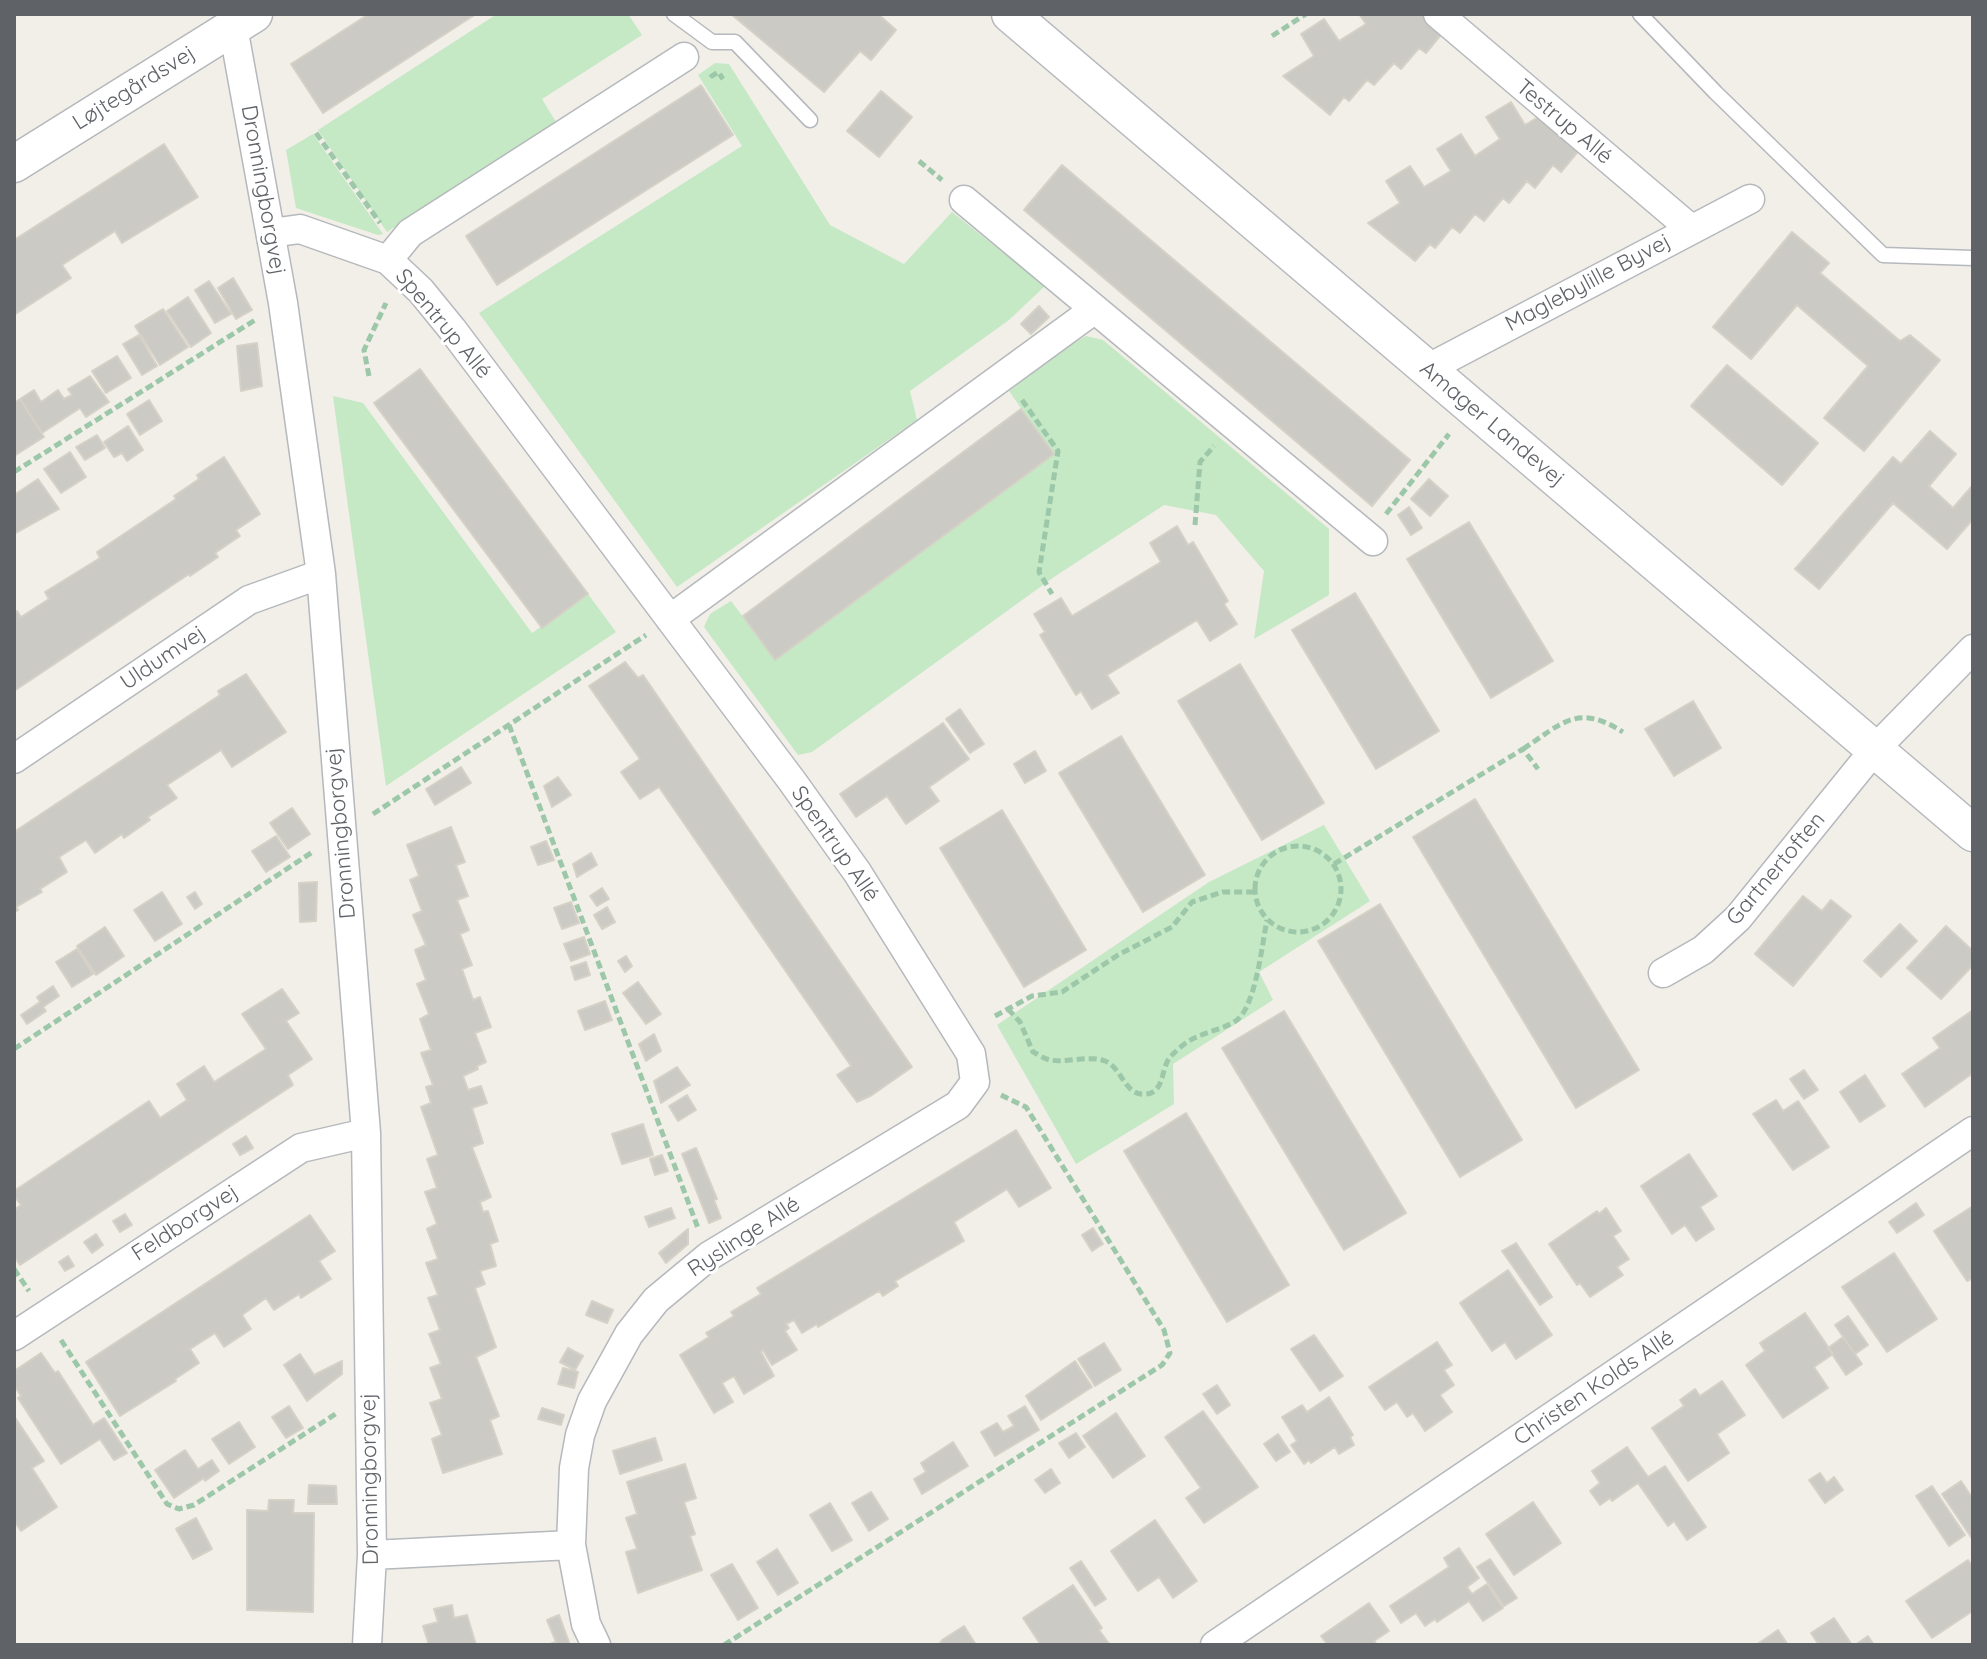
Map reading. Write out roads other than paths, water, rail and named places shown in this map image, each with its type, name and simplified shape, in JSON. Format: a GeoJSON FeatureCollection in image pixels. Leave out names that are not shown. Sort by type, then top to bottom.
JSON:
{"type":"FeatureCollection","features":[{"type":"Feature","properties":{"kind":"street","name":"Amager Landevej"},"geometry":{"type":"LineString","coordinates":[[1010,14],[1973,833]]}},
{"type":"Feature","properties":{"kind":"street","name":"Testrup Allé"},"geometry":{"type":"LineString","coordinates":[[1438,14],[1691,229]]}},
{"type":"Feature","properties":{"kind":"street","name":"Løjtegårdsvej"},"geometry":{"type":"LineString","coordinates":[[14,164],[244,20]]}},
{"type":"Feature","properties":{"kind":"street","name":"Dronningborgvej"},"geometry":{"type":"LineString","coordinates":[[244,20],[271,233],[321,574],[366,1133],[372,1555],[367,1645]]}},
{"type":"Feature","properties":{"kind":"street","name":"Spentrup Allé"},"geometry":{"type":"LineString","coordinates":[[396,261],[410,233],[684,57]]}},
{"type":"Feature","properties":{"kind":"street","name":"Maglebylille Byvej"},"geometry":{"type":"LineString","coordinates":[[1427,369],[1750,199]]}},
{"type":"Feature","properties":{"kind":"street"},"geometry":{"type":"LineString","coordinates":[[964,200],[1370,539]]}},
{"type":"Feature","properties":{"kind":"street","name":"Spentrup Allé"},"geometry":{"type":"LineString","coordinates":[[271,233],[300,229],[396,261],[421,291],[857,872],[971,1054],[975,1082]]}},
{"type":"Feature","properties":{"kind":"street"},"geometry":{"type":"LineString","coordinates":[[670,619],[1095,309]]}},
{"type":"Feature","properties":{"kind":"street","name":"Uldumvej"},"geometry":{"type":"LineString","coordinates":[[14,759],[249,600],[321,574]]}},
{"type":"Feature","properties":{"kind":"street","name":"Gartnertoften"},"geometry":{"type":"LineString","coordinates":[[1663,973],[1703,950],[1738,918],[1875,749],[1973,649]]}},
{"type":"Feature","properties":{"kind":"street","name":"Ryslinge Allé"},"geometry":{"type":"LineString","coordinates":[[596,1645],[586,1624],[571,1545],[574,1468],[580,1435],[592,1401],[629,1334],[656,1300],[709,1256],[958,1105],[975,1082]]}},
{"type":"Feature","properties":{"kind":"street","name":"Christen Kolds Allé"},"geometry":{"type":"LineString","coordinates":[[1215,1645],[1973,1131]]}},
{"type":"Feature","properties":{"kind":"street","name":"Feldborgvej"},"geometry":{"type":"LineString","coordinates":[[14,1336],[301,1148],[366,1133]]}},
{"type":"Feature","properties":{"kind":"street"},"geometry":{"type":"LineString","coordinates":[[372,1555],[571,1545]]}},
{"type":"Feature","properties":{"kind":"lane"},"geometry":{"type":"LineString","coordinates":[[674,14],[712,42],[735,42],[810,120]]}},
{"type":"Feature","properties":{"kind":"lane"},"geometry":{"type":"LineString","coordinates":[[1640,14],[1716,93],[1883,255],[1973,258]]}}]}
